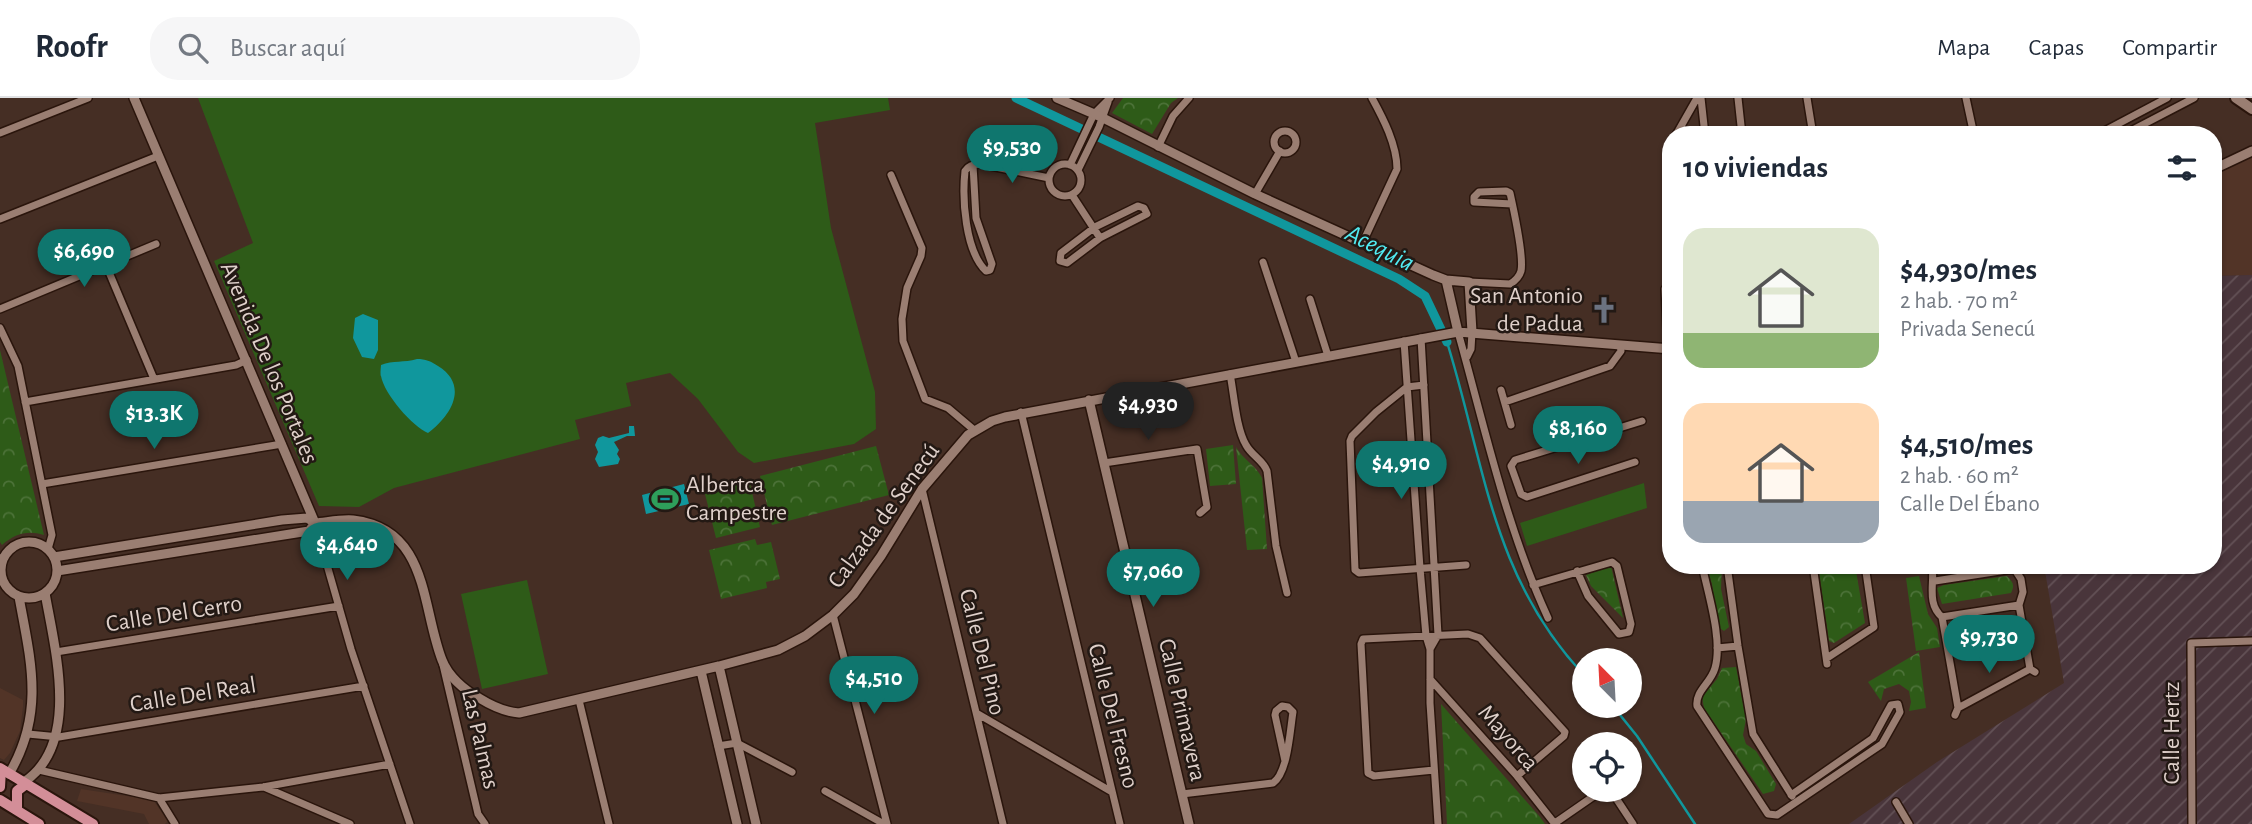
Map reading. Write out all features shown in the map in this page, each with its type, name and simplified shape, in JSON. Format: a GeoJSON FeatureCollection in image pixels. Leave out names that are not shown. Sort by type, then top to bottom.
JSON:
{"type":"FeatureCollection","features":[{"type":"Feature","properties":{"kind":"main road"},"geometry":{"type":"LineString","coordinates":[[2236,98],[2252,109]]}},
{"type":"Feature","properties":{"kind":"main road"},"geometry":{"type":"LineString","coordinates":[[0,786],[3,771],[93,824]]}},
{"type":"Feature","properties":{"kind":"main road"},"geometry":{"type":"LineString","coordinates":[[17,810],[17,791],[25,783]]}},
{"type":"Feature","properties":{"kind":"main road"},"geometry":{"type":"LineString","coordinates":[[0,800],[39,824]]}},
{"type":"Feature","properties":{"kind":"street"},"geometry":{"type":"LineString","coordinates":[[0,133],[88,98]]}},
{"type":"Feature","properties":{"kind":"street","name":"Avenida De los Portales"},"geometry":{"type":"LineString","coordinates":[[134,98],[315,523],[363,686]]}},
{"type":"Feature","properties":{"kind":"street"},"geometry":{"type":"LineString","coordinates":[[1057,98],[1255,194],[1446,280],[1510,284],[1520,275],[1513,204],[1508,191],[1479,192],[1474,197],[1474,202],[1513,204]]}},
{"type":"Feature","properties":{"kind":"street"},"geometry":{"type":"LineString","coordinates":[[1158,147],[1173,116],[1189,98]]}},
{"type":"Feature","properties":{"kind":"street"},"geometry":{"type":"LineString","coordinates":[[1363,242],[1397,169],[1382,116],[1372,98]]}},
{"type":"Feature","properties":{"kind":"street"},"geometry":{"type":"LineString","coordinates":[[1682,126],[1699,98]]}},
{"type":"Feature","properties":{"kind":"street"},"geometry":{"type":"LineString","coordinates":[[1699,98],[1704,126]]}},
{"type":"Feature","properties":{"kind":"street"},"geometry":{"type":"LineString","coordinates":[[1738,98],[1741,126]]}},
{"type":"Feature","properties":{"kind":"street"},"geometry":{"type":"LineString","coordinates":[[1807,98],[1812,126]]}},
{"type":"Feature","properties":{"kind":"street"},"geometry":{"type":"LineString","coordinates":[[1966,98],[1972,126]]}},
{"type":"Feature","properties":{"kind":"street"},"geometry":{"type":"LineString","coordinates":[[2114,126],[2167,98]]}},
{"type":"Feature","properties":{"kind":"street"},"geometry":{"type":"LineString","coordinates":[[2140,126],[2194,98]]}},
{"type":"Feature","properties":{"kind":"street"},"geometry":{"type":"LineString","coordinates":[[1074,167],[1091,144],[1109,100]]}},
{"type":"Feature","properties":{"kind":"street"},"geometry":{"type":"LineString","coordinates":[[1074,167],[1056,166],[1049,178],[1050,187],[1056,194],[1072,195],[1081,183],[1074,167],[1089,123],[1099,120]]}},
{"type":"Feature","properties":{"kind":"street"},"geometry":{"type":"LineString","coordinates":[[1255,194],[1280,151]]}},
{"type":"Feature","properties":{"kind":"street"},"geometry":{"type":"LineString","coordinates":[[2222,165],[2252,151]]}},
{"type":"Feature","properties":{"kind":"street"},"geometry":{"type":"LineString","coordinates":[[0,219],[158,156]]}},
{"type":"Feature","properties":{"kind":"street"},"geometry":{"type":"LineString","coordinates":[[974,165],[976,218],[992,264],[989,271],[982,268],[972,245],[966,219],[964,173],[974,165],[981,164],[1049,178]]}},
{"type":"Feature","properties":{"kind":"street"},"geometry":{"type":"LineString","coordinates":[[891,175],[922,248],[903,306],[903,341],[926,399],[947,408],[974,430]]}},
{"type":"Feature","properties":{"kind":"street"},"geometry":{"type":"LineString","coordinates":[[1072,195],[1100,237]]}},
{"type":"Feature","properties":{"kind":"street"},"geometry":{"type":"LineString","coordinates":[[1140,205],[1144,208],[1147,214],[1100,237],[1067,263],[1060,261],[1061,253],[1095,227],[1140,205]]}},
{"type":"Feature","properties":{"kind":"street"},"geometry":{"type":"LineString","coordinates":[[966,219],[976,218]]}},
{"type":"Feature","properties":{"kind":"street"},"geometry":{"type":"LineString","coordinates":[[0,309],[156,244]]}},
{"type":"Feature","properties":{"kind":"street"},"geometry":{"type":"LineString","coordinates":[[1263,262],[1296,362]]}},
{"type":"Feature","properties":{"kind":"street"},"geometry":{"type":"LineString","coordinates":[[106,265],[154,379]]}},
{"type":"Feature","properties":{"kind":"street"},"geometry":{"type":"LineString","coordinates":[[1446,280],[1499,481],[1533,585],[1548,618]]}},
{"type":"Feature","properties":{"kind":"street"},"geometry":{"type":"LineString","coordinates":[[1467,357],[1471,349],[1472,332],[1469,282]]}},
{"type":"Feature","properties":{"kind":"street"},"geometry":{"type":"LineString","coordinates":[[1310,299],[1328,356]]}},
{"type":"Feature","properties":{"kind":"street"},"geometry":{"type":"LineString","coordinates":[[0,328],[15,356],[52,535],[51,553],[57,571],[54,584],[45,593],[32,598],[19,597],[12,593],[1,580],[1,562],[8,550],[21,542],[35,542],[51,553],[282,520],[307,518],[315,523],[309,531],[57,571]]}},
{"type":"Feature","properties":{"kind":"street","name":"Calzada de Senecú"},"geometry":{"type":"LineString","coordinates":[[315,523],[352,520],[373,525],[390,534],[415,562],[442,661],[456,681],[468,692],[508,712],[519,713],[719,667],[778,650],[806,636],[834,615],[854,594],[922,489],[974,430],[992,421],[1021,412],[1458,332],[1620,348],[1662,349]]}},
{"type":"Feature","properties":{"kind":"street"},"geometry":{"type":"LineString","coordinates":[[1421,338],[1438,635],[1430,649]]}},
{"type":"Feature","properties":{"kind":"street"},"geometry":{"type":"LineString","coordinates":[[1404,341],[1420,568],[1426,636],[1430,649],[1438,824]]}},
{"type":"Feature","properties":{"kind":"street"},"geometry":{"type":"LineString","coordinates":[[1505,402],[1610,366],[1620,348]]}},
{"type":"Feature","properties":{"kind":"street"},"geometry":{"type":"LineString","coordinates":[[25,402],[236,365],[247,360]]}},
{"type":"Feature","properties":{"kind":"street"},"geometry":{"type":"LineString","coordinates":[[1230,374],[1242,437],[1248,449],[1262,461],[1268,471],[1276,545],[1287,593]]}},
{"type":"Feature","properties":{"kind":"street"},"geometry":{"type":"LineString","coordinates":[[1424,385],[1407,387],[1354,432],[1350,441],[1355,570],[1359,573],[1466,565]]}},
{"type":"Feature","properties":{"kind":"street"},"geometry":{"type":"LineString","coordinates":[[1501,390],[1511,425]]}},
{"type":"Feature","properties":{"kind":"street","name":"Calle Primavera"},"geometry":{"type":"LineString","coordinates":[[1089,400],[1189,824]]}},
{"type":"Feature","properties":{"kind":"street","name":"Calle Del Fresno"},"geometry":{"type":"LineString","coordinates":[[1021,412],[1120,824]]}},
{"type":"Feature","properties":{"kind":"street"},"geometry":{"type":"LineString","coordinates":[[1635,462],[1527,497],[1521,494],[1511,466],[1515,460],[1642,421]]}},
{"type":"Feature","properties":{"kind":"street"},"geometry":{"type":"LineString","coordinates":[[42,484],[282,443]]}},
{"type":"Feature","properties":{"kind":"street"},"geometry":{"type":"LineString","coordinates":[[1104,463],[1197,449],[1207,507],[1200,513]]}},
{"type":"Feature","properties":{"kind":"street"},"geometry":{"type":"LineString","coordinates":[[1499,481],[1515,476]]}},
{"type":"Feature","properties":{"kind":"street","name":"Calle Del Pino"},"geometry":{"type":"LineString","coordinates":[[922,489],[1003,824]]}},
{"type":"Feature","properties":{"kind":"street"},"geometry":{"type":"LineString","coordinates":[[1533,585],[1577,571],[1615,563],[1631,624],[1629,632],[1619,634],[1588,596],[1577,571]]}},
{"type":"Feature","properties":{"kind":"street"},"geometry":{"type":"LineString","coordinates":[[1704,574],[1717,648],[1714,672],[1699,694],[1697,706],[1768,814],[1777,814],[1793,798],[1873,738],[1891,705],[1900,705],[1900,712],[1886,739],[1854,764],[1793,798]]}},
{"type":"Feature","properties":{"kind":"street"},"geometry":{"type":"LineString","coordinates":[[1728,574],[1753,734],[1793,798]]}},
{"type":"Feature","properties":{"kind":"street"},"geometry":{"type":"LineString","coordinates":[[1814,574],[1827,661],[1874,627],[1866,574]]}},
{"type":"Feature","properties":{"kind":"street"},"geometry":{"type":"LineString","coordinates":[[1934,574],[1935,581],[1931,590],[1934,609],[1941,617],[1957,712],[2033,670],[2019,605],[2023,592],[2017,574]]}},
{"type":"Feature","properties":{"kind":"street"},"geometry":{"type":"LineString","coordinates":[[1935,581],[1974,574]]}},
{"type":"Feature","properties":{"kind":"street"},"geometry":{"type":"LineString","coordinates":[[25,783],[39,770],[55,737],[59,687],[56,652],[45,593]]}},
{"type":"Feature","properties":{"kind":"street"},"geometry":{"type":"LineString","coordinates":[[3,771],[28,734],[33,687],[19,597]]}},
{"type":"Feature","properties":{"kind":"street"},"geometry":{"type":"LineString","coordinates":[[1941,617],[2019,605]]}},
{"type":"Feature","properties":{"kind":"street","name":"Calle Del Cerro"},"geometry":{"type":"LineString","coordinates":[[56,652],[339,606]]}},
{"type":"Feature","properties":{"kind":"street"},"geometry":{"type":"LineString","coordinates":[[834,615],[886,824]]}},
{"type":"Feature","properties":{"kind":"street"},"geometry":{"type":"LineString","coordinates":[[1434,770],[1374,776],[1368,773],[1361,641],[1365,638],[1473,635],[1480,638],[1564,730],[1564,736],[1517,776]]}},
{"type":"Feature","properties":{"kind":"street","name":"Calle Hertz"},"geometry":{"type":"LineString","coordinates":[[2192,824],[2191,642],[2252,641]]}},
{"type":"Feature","properties":{"kind":"street"},"geometry":{"type":"LineString","coordinates":[[1717,648],[1738,646]]}},
{"type":"Feature","properties":{"kind":"street","name":"Las Palmas"},"geometry":{"type":"LineString","coordinates":[[442,661],[478,814],[485,824]]}},
{"type":"Feature","properties":{"kind":"street"},"geometry":{"type":"LineString","coordinates":[[719,667],[756,824]]}},
{"type":"Feature","properties":{"kind":"street"},"geometry":{"type":"LineString","coordinates":[[701,671],[737,824]]}},
{"type":"Feature","properties":{"kind":"street","name":"Mayorca"},"geometry":{"type":"LineString","coordinates":[[1430,679],[1517,776],[1555,824]]}},
{"type":"Feature","properties":{"kind":"street"},"geometry":{"type":"LineString","coordinates":[[363,686],[410,824]]}},
{"type":"Feature","properties":{"kind":"street","name":"Calle Del Real"},"geometry":{"type":"LineString","coordinates":[[28,734],[55,737],[363,686]]}},
{"type":"Feature","properties":{"kind":"street"},"geometry":{"type":"LineString","coordinates":[[579,699],[609,824]]}},
{"type":"Feature","properties":{"kind":"street"},"geometry":{"type":"LineString","coordinates":[[1182,794],[1273,783],[1279,778],[1285,761],[1293,712],[1282,706],[1275,715],[1285,761]]}},
{"type":"Feature","properties":{"kind":"street"},"geometry":{"type":"LineString","coordinates":[[978,714],[1112,792]]}},
{"type":"Feature","properties":{"kind":"street"},"geometry":{"type":"LineString","coordinates":[[718,746],[737,743],[792,772]]}},
{"type":"Feature","properties":{"kind":"street"},"geometry":{"type":"LineString","coordinates":[[1848,755],[1854,764]]}},
{"type":"Feature","properties":{"kind":"street"},"geometry":{"type":"LineString","coordinates":[[39,770],[159,798],[263,787],[390,764]]}},
{"type":"Feature","properties":{"kind":"street"},"geometry":{"type":"LineString","coordinates":[[726,780],[746,778]]}},
{"type":"Feature","properties":{"kind":"street"},"geometry":{"type":"LineString","coordinates":[[263,787],[351,824]]}},
{"type":"Feature","properties":{"kind":"street"},"geometry":{"type":"LineString","coordinates":[[825,791],[886,824]]}},
{"type":"Feature","properties":{"kind":"street"},"geometry":{"type":"LineString","coordinates":[[159,798],[175,824]]}},
{"type":"Feature","properties":{"kind":"street"},"geometry":{"type":"LineString","coordinates":[[1555,824],[1586,802]]}},
{"type":"Feature","properties":{"kind":"street"},"geometry":{"type":"LineString","coordinates":[[1619,802],[1633,824]]}},
{"type":"Feature","properties":{"kind":"street"},"geometry":{"type":"LineString","coordinates":[[1896,802],[1909,824]]}},
{"type":"Feature","properties":{"kind":"shaded area"},"geometry":{"type":"Polygon","coordinates":[[[2252,156],[2252,275],[2222,276],[2222,171],[2252,156]]]}},
{"type":"Feature","properties":{"kind":"shaded area"},"geometry":{"type":"Polygon","coordinates":[[[2252,275],[2252,824],[1849,824],[1937,762],[2064,683],[2046,574],[2222,574],[2222,276],[2252,275]]]}},
{"type":"Feature","properties":{"kind":"shaded area"},"geometry":{"type":"Polygon","coordinates":[[[0,688],[23,700],[20,731],[4,760],[0,758],[0,688]]]}},
{"type":"Feature","properties":{"kind":"shaded area"},"geometry":{"type":"Polygon","coordinates":[[[81,789],[153,800],[168,821],[165,824],[149,824],[144,814],[77,801],[81,789]]]}},
{"type":"Feature","properties":{"kind":"green space"},"geometry":{"type":"Polygon","coordinates":[[[198,98],[888,98],[890,110],[815,123],[831,228],[875,392],[876,429],[854,444],[754,463],[738,452],[698,399],[670,373],[626,383],[631,406],[575,420],[580,439],[394,488],[359,507],[319,506],[214,261],[253,243],[198,98]]]}},
{"type":"Feature","properties":{"kind":"green space"},"geometry":{"type":"Polygon","coordinates":[[[1123,98],[1178,98],[1171,103],[1152,134],[1112,113],[1123,98]]]}},
{"type":"Feature","properties":{"kind":"green space"},"geometry":{"type":"Polygon","coordinates":[[[0,350],[44,535],[22,534],[2,545],[0,542],[0,350]]]}},
{"type":"Feature","properties":{"kind":"green space"},"geometry":{"type":"Polygon","coordinates":[[[1233,445],[1236,484],[1210,486],[1206,449],[1233,445]]]}},
{"type":"Feature","properties":{"kind":"green space"},"geometry":{"type":"Polygon","coordinates":[[[876,446],[889,495],[772,525],[760,476],[876,446]]]}},
{"type":"Feature","properties":{"kind":"green space"},"geometry":{"type":"Polygon","coordinates":[[[1236,447],[1262,478],[1267,549],[1247,550],[1236,447]]]}},
{"type":"Feature","properties":{"kind":"green space"},"geometry":{"type":"Polygon","coordinates":[[[749,479],[760,527],[716,538],[704,490],[749,479]]]}},
{"type":"Feature","properties":{"kind":"green space"},"geometry":{"type":"Polygon","coordinates":[[[1644,483],[1647,508],[1527,546],[1520,523],[1644,483]]]}},
{"type":"Feature","properties":{"kind":"green space"},"geometry":{"type":"Polygon","coordinates":[[[755,539],[757,545],[771,542],[780,579],[766,582],[767,588],[721,599],[709,550],[755,539]]]}},
{"type":"Feature","properties":{"kind":"green space"},"geometry":{"type":"Polygon","coordinates":[[[1611,566],[1623,618],[1591,586],[1586,575],[1611,566]]]}},
{"type":"Feature","properties":{"kind":"green space"},"geometry":{"type":"Polygon","coordinates":[[[1709,574],[1722,574],[1721,589],[1729,627],[1724,631],[1718,627],[1709,574]]]}},
{"type":"Feature","properties":{"kind":"green space"},"geometry":{"type":"Polygon","coordinates":[[[1819,574],[1857,574],[1865,623],[1834,643],[1829,641],[1819,574]]]}},
{"type":"Feature","properties":{"kind":"green space"},"geometry":{"type":"Polygon","coordinates":[[[1919,576],[1928,614],[1937,628],[1940,647],[1916,651],[1906,578],[1919,576]]]}},
{"type":"Feature","properties":{"kind":"green space"},"geometry":{"type":"Polygon","coordinates":[[[2007,576],[2013,584],[2011,593],[1942,604],[1937,588],[1944,585],[2007,576]]]}},
{"type":"Feature","properties":{"kind":"green space"},"geometry":{"type":"Polygon","coordinates":[[[527,580],[548,674],[482,689],[461,594],[527,580]]]}},
{"type":"Feature","properties":{"kind":"green space"},"geometry":{"type":"Polygon","coordinates":[[[1919,652],[1926,708],[1909,711],[1909,691],[1899,684],[1884,689],[1881,701],[1868,682],[1919,652]]]}},
{"type":"Feature","properties":{"kind":"green space"},"geometry":{"type":"Polygon","coordinates":[[[1736,667],[1746,719],[1743,735],[1746,744],[1756,751],[1776,784],[1774,791],[1763,794],[1704,708],[1702,697],[1717,679],[1722,668],[1736,667]]]}},
{"type":"Feature","properties":{"kind":"green space"},"geometry":{"type":"Polygon","coordinates":[[[1441,704],[1540,817],[1545,824],[1447,824],[1441,704]]]}},
{"type":"Feature","properties":{"kind":"water"},"geometry":{"type":"Polygon","coordinates":[[[363,314],[378,320],[378,350],[374,359],[362,357],[353,338],[355,318],[363,314]]]}},
{"type":"Feature","properties":{"kind":"water"},"geometry":{"type":"Polygon","coordinates":[[[417,359],[438,366],[453,382],[455,391],[450,409],[428,433],[400,409],[381,376],[381,365],[417,359]]]}},
{"type":"Feature","properties":{"kind":"water"},"geometry":{"type":"Polygon","coordinates":[[[629,426],[634,426],[635,436],[627,436],[614,442],[619,450],[618,464],[599,467],[595,459],[598,438],[629,433],[629,426]]]}},
{"type":"Feature","properties":{"kind":"water","name":"Albertca Campestre"},"geometry":{"type":"Polygon","coordinates":[[[684,484],[689,504],[646,514],[642,495],[684,484]]]}},
{"type":"Feature","properties":{"kind":"waterway","name":"Acequia"},"geometry":{"type":"LineString","coordinates":[[1016,98],[1399,279],[1425,296],[1447,342]]}},
{"type":"Feature","properties":{"kind":"waterway","name":"Acequia"},"geometry":{"type":"LineString","coordinates":[[1447,342],[1495,517],[1510,558],[1529,598],[1553,637],[1572,660]]}},
{"type":"Feature","properties":{"kind":"waterway","name":"Acequia"},"geometry":{"type":"LineString","coordinates":[[1622,718],[1695,824]]}},
{"type":"Feature","properties":{"kind":"place","name":"San Antonio de Padua"},"geometry":{"type":"Point","coordinates":[1604,310]}},
{"type":"Feature","properties":{"kind":"place","name":"Albertca Campestre"},"geometry":{"type":"Point","coordinates":[665,499]}}]}
